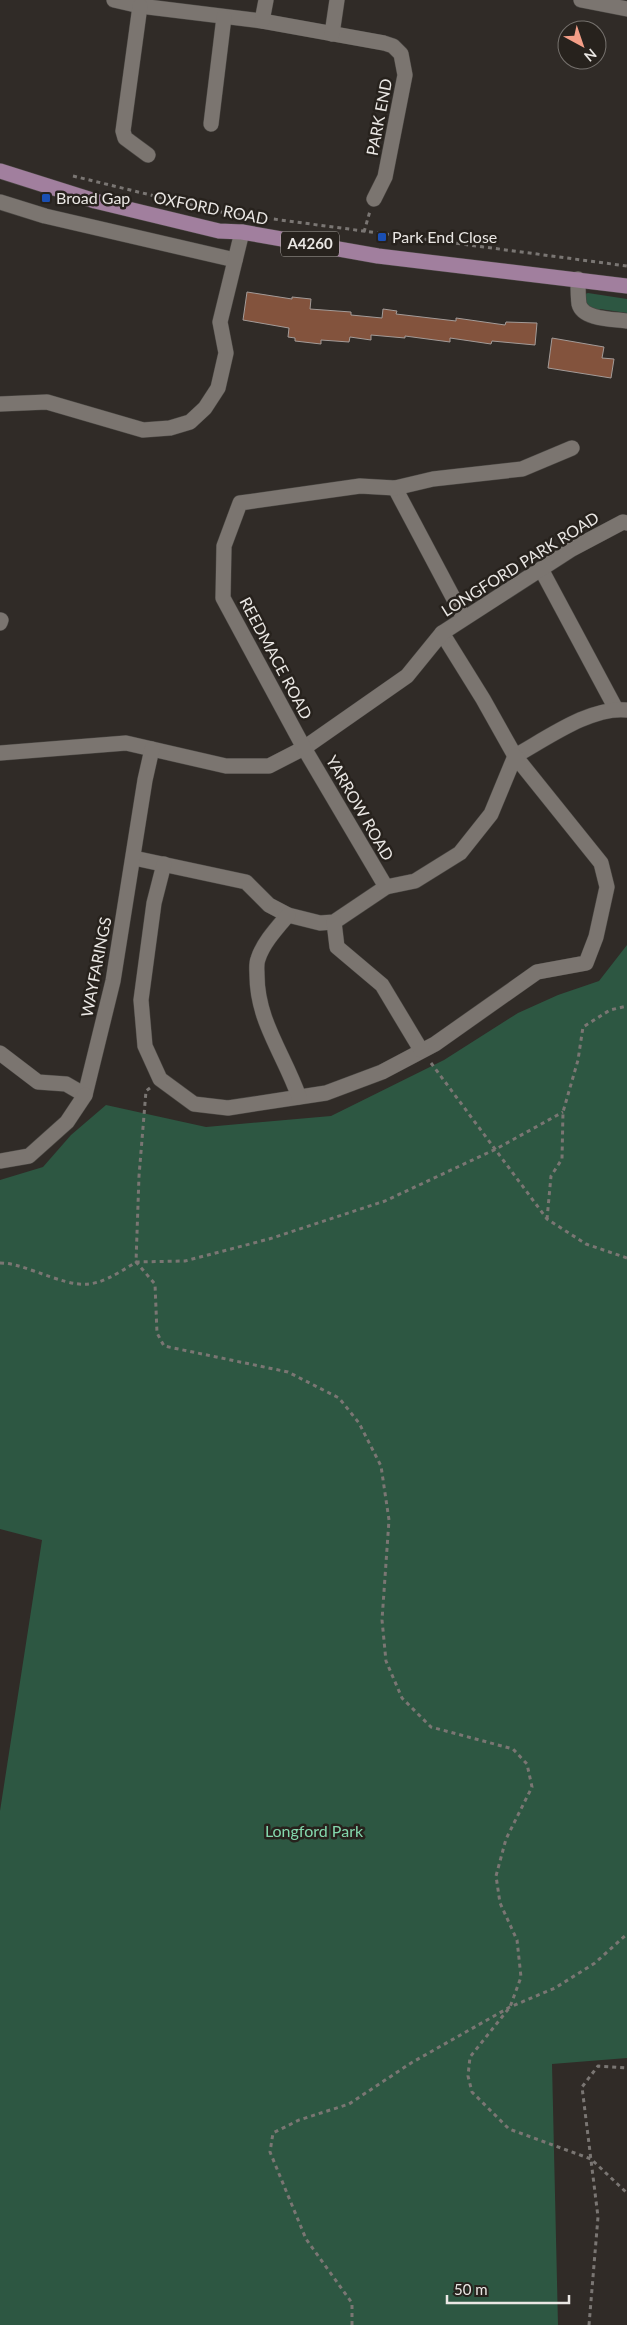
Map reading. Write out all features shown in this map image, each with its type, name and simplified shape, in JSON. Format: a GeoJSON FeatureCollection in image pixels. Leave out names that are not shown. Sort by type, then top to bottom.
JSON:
{"type":"FeatureCollection","features":[{"type":"Feature","properties":{"kind":"main road","name":"OXFORD ROAD"},"geometry":{"type":"LineString","coordinates":[[0,171],[95,201],[219,230],[242,232],[378,256],[627,286]]}},
{"type":"Feature","properties":{"kind":"street","name":"PARK END"},"geometry":{"type":"LineString","coordinates":[[114,0],[140,6],[224,18],[262,21],[384,42],[393,46],[401,54],[405,75],[385,177],[374,199]]}},
{"type":"Feature","properties":{"kind":"street"},"geometry":{"type":"LineString","coordinates":[[262,21],[266,0]]}},
{"type":"Feature","properties":{"kind":"street"},"geometry":{"type":"LineString","coordinates":[[332,34],[337,0]]}},
{"type":"Feature","properties":{"kind":"street"},"geometry":{"type":"LineString","coordinates":[[581,0],[627,9]]}},
{"type":"Feature","properties":{"kind":"street"},"geometry":{"type":"LineString","coordinates":[[140,6],[123,131],[125,138],[148,155]]}},
{"type":"Feature","properties":{"kind":"street"},"geometry":{"type":"LineString","coordinates":[[211,124],[224,18]]}},
{"type":"Feature","properties":{"kind":"street"},"geometry":{"type":"LineString","coordinates":[[0,202],[46,216],[235,260]]}},
{"type":"Feature","properties":{"kind":"street"},"geometry":{"type":"LineString","coordinates":[[0,404],[47,402],[143,430],[170,428],[190,422],[206,408],[218,388],[226,353],[220,322],[242,232]]}},
{"type":"Feature","properties":{"kind":"street"},"geometry":{"type":"LineString","coordinates":[[578,280],[579,306],[583,311],[592,316],[627,322]]}},
{"type":"Feature","properties":{"kind":"street"},"geometry":{"type":"LineString","coordinates":[[464,618],[395,488],[433,479],[522,469],[572,448]]}},
{"type":"Feature","properties":{"kind":"street","name":"REEDMACE ROAD"},"geometry":{"type":"LineString","coordinates":[[304,748],[223,598],[224,546],[240,502],[360,486],[395,488]]}},
{"type":"Feature","properties":{"kind":"street","name":"LONGFORD PARK ROAD"},"geometry":{"type":"LineString","coordinates":[[0,753],[126,743],[226,766],[268,766],[304,748],[407,676],[442,632],[572,549],[623,522],[627,523]]}},
{"type":"Feature","properties":{"kind":"street"},"geometry":{"type":"LineString","coordinates":[[515,756],[576,722],[621,710],[540,569]]}},
{"type":"Feature","properties":{"kind":"street"},"geometry":{"type":"LineString","coordinates":[[164,864],[154,903],[140,1000],[145,1046],[160,1079],[194,1104],[228,1108],[334,1090],[382,1072],[435,1044],[537,972],[586,963],[596,937],[607,886],[601,863],[515,756],[442,632]]}},
{"type":"Feature","properties":{"kind":"street","name":"YARROW ROAD"},"geometry":{"type":"LineString","coordinates":[[304,748],[386,886]]}},
{"type":"Feature","properties":{"kind":"street","name":"WAYFARINGS"},"geometry":{"type":"LineString","coordinates":[[0,1161],[30,1156],[67,1122],[85,1095],[113,981],[145,780],[152,749]]}},
{"type":"Feature","properties":{"kind":"street","name":"YARROW ROAD"},"geometry":{"type":"LineString","coordinates":[[334,922],[386,886],[415,881],[460,854],[491,814],[515,756]]}},
{"type":"Feature","properties":{"kind":"street"},"geometry":{"type":"LineString","coordinates":[[134,858],[246,882],[269,905],[288,915],[320,923],[334,922],[337,947],[382,985],[421,1050]]}},
{"type":"Feature","properties":{"kind":"street"},"geometry":{"type":"LineString","coordinates":[[288,915],[268,940],[258,960],[257,994],[269,1033],[290,1072],[298,1097]]}},
{"type":"Feature","properties":{"kind":"street"},"geometry":{"type":"LineString","coordinates":[[0,1053],[38,1082],[66,1084],[85,1095]]}},
{"type":"Feature","properties":{"kind":"path"},"geometry":{"type":"LineString","coordinates":[[71,176],[220,212],[627,266]]}},
{"type":"Feature","properties":{"kind":"path"},"geometry":{"type":"LineString","coordinates":[[364,232],[374,199]]}},
{"type":"Feature","properties":{"kind":"path"},"geometry":{"type":"LineString","coordinates":[[547,1219],[551,1176],[562,1159],[563,1112],[578,1060],[583,1027],[610,1010],[627,1006]]}},
{"type":"Feature","properties":{"kind":"path"},"geometry":{"type":"LineString","coordinates":[[421,1050],[496,1148],[547,1219],[586,1244],[627,1258]]}},
{"type":"Feature","properties":{"kind":"path"},"geometry":{"type":"LineString","coordinates":[[160,1079],[146,1091],[139,1176],[136,1262],[154,1284],[157,1334],[164,1346],[288,1372],[338,1398],[359,1423],[381,1466],[389,1520],[382,1620],[386,1661],[402,1698],[431,1727],[513,1749],[527,1764],[532,1787],[506,1839],[496,1876],[500,1903],[517,1940],[521,1977],[510,2007],[470,2057],[468,2076],[472,2092],[509,2129],[591,2159],[627,2193]]}},
{"type":"Feature","properties":{"kind":"path"},"geometry":{"type":"LineString","coordinates":[[0,1263],[10,1263],[84,1286],[107,1280],[136,1262],[185,1261],[270,1239],[385,1201],[496,1148],[563,1112]]}},
{"type":"Feature","properties":{"kind":"path"},"geometry":{"type":"LineString","coordinates":[[352,2325],[352,2304],[306,2239],[270,2152],[273,2133],[299,2120],[349,2104],[411,2063],[510,2007],[555,1988],[595,1963],[627,1934]]}},
{"type":"Feature","properties":{"kind":"path"},"geometry":{"type":"LineString","coordinates":[[589,2325],[598,2217],[582,2087],[598,2066],[627,2068]]}},
{"type":"Feature","properties":{"kind":"green space"},"geometry":{"type":"Polygon","coordinates":[[[585,294],[627,299],[627,313],[600,309],[599,313],[587,307],[585,294]]]}},
{"type":"Feature","properties":{"kind":"green space","name":"Longford Park"},"geometry":{"type":"Polygon","coordinates":[[[627,945],[627,2058],[552,2064],[558,2325],[0,2325],[0,1811],[42,1540],[0,1529],[0,1180],[43,1167],[71,1135],[106,1105],[206,1127],[331,1116],[444,1060],[518,1013],[558,995],[599,981],[627,945]]]}},
{"type":"Feature","properties":{"kind":"building"},"geometry":{"type":"Polygon","coordinates":[[[247,292],[292,299],[292,297],[311,299],[310,309],[351,312],[351,315],[382,318],[383,309],[397,311],[396,314],[456,321],[456,318],[505,325],[506,322],[537,323],[535,345],[492,341],[491,344],[450,338],[450,342],[405,336],[405,338],[371,335],[371,340],[350,337],[349,342],[321,340],[321,344],[295,341],[295,338],[288,337],[289,328],[243,320],[247,292]]]}},
{"type":"Feature","properties":{"kind":"building"},"geometry":{"type":"Polygon","coordinates":[[[552,338],[604,347],[602,358],[614,359],[611,378],[548,368],[552,338]]]}},
{"type":"Feature","properties":{"kind":"place","name":"Broad Gap"},"geometry":{"type":"Point","coordinates":[46,198]}},
{"type":"Feature","properties":{"kind":"place","name":"Park End Close"},"geometry":{"type":"Point","coordinates":[382,237]}}]}
